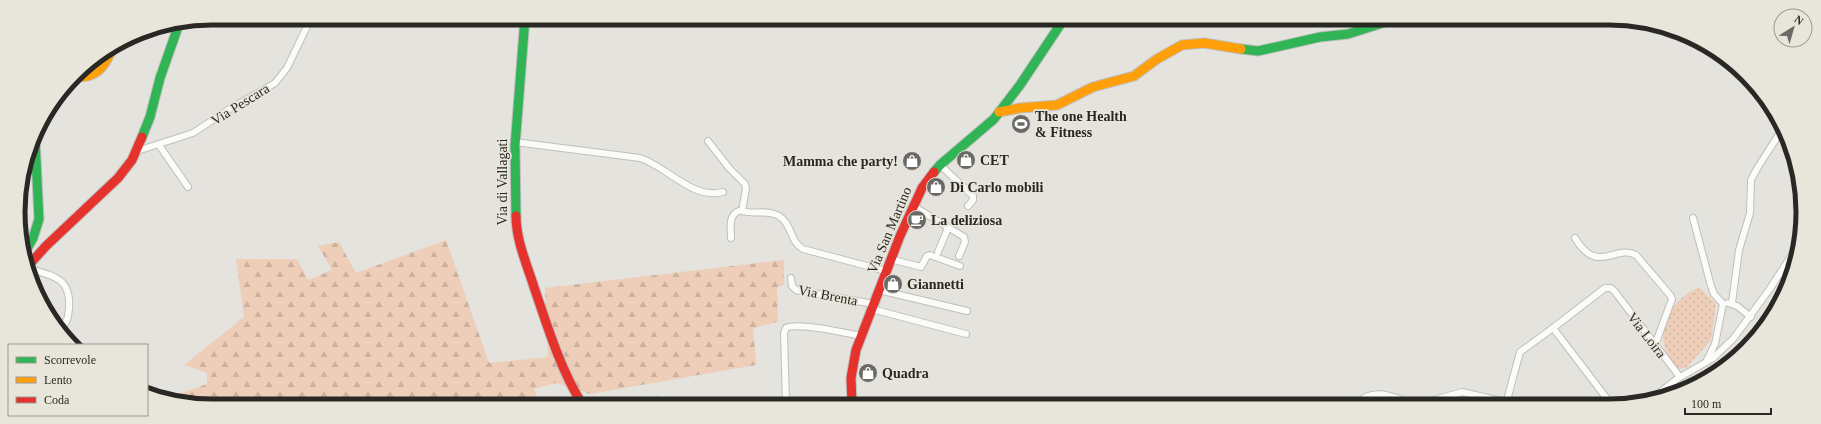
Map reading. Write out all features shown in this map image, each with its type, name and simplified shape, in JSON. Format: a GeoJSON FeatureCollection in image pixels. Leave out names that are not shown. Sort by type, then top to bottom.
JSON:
{"type":"FeatureCollection","features":[{"type":"Feature","properties":{"kind":"street","name":"Via Pescara"},"geometry":{"type":"LineString","coordinates":[[137,151],[159,145],[197,131],[277,80],[294,55],[308,25]]}},
{"type":"Feature","properties":{"kind":"street","name":"Via di Vallagati"},"geometry":{"type":"LineString","coordinates":[[524,25],[515,142],[514,208],[518,239],[562,367],[579,399]]}},
{"type":"Feature","properties":{"kind":"street","name":"Via San Martino"},"geometry":{"type":"LineString","coordinates":[[852,399],[852,370],[861,336],[890,259],[913,206],[926,181],[940,165],[983,130],[999,112],[1020,85],[1060,25]]}},
{"type":"Feature","properties":{"kind":"street"},"geometry":{"type":"LineString","coordinates":[[999,112],[1020,108],[1057,105],[1092,87],[1134,76],[1174,49],[1185,44],[1208,44],[1258,51],[1320,37],[1348,34],[1376,25]]}},
{"type":"Feature","properties":{"kind":"street"},"geometry":{"type":"LineString","coordinates":[[32,262],[46,246],[66,229],[118,178],[130,163],[137,151],[150,116],[160,78],[177,29]]}},
{"type":"Feature","properties":{"kind":"street"},"geometry":{"type":"LineString","coordinates":[[82,78],[89,78],[97,74],[103,67],[108,57]]}},
{"type":"Feature","properties":{"kind":"street"},"geometry":{"type":"LineString","coordinates":[[1732,304],[1739,250],[1750,213],[1751,180],[1779,134]]}},
{"type":"Feature","properties":{"kind":"street"},"geometry":{"type":"LineString","coordinates":[[708,141],[729,168],[745,184],[746,189],[740,211]]}},
{"type":"Feature","properties":{"kind":"street"},"geometry":{"type":"LineString","coordinates":[[515,142],[640,158],[656,164],[700,192],[713,194],[723,192]]}},
{"type":"Feature","properties":{"kind":"street"},"geometry":{"type":"LineString","coordinates":[[159,145],[188,188]]}},
{"type":"Feature","properties":{"kind":"street"},"geometry":{"type":"LineString","coordinates":[[29,246],[33,238],[39,218],[36,150]]}},
{"type":"Feature","properties":{"kind":"street"},"geometry":{"type":"LineString","coordinates":[[940,165],[972,195],[973,200],[968,206]]}},
{"type":"Feature","properties":{"kind":"street"},"geometry":{"type":"LineString","coordinates":[[913,206],[965,239],[959,256]]}},
{"type":"Feature","properties":{"kind":"street"},"geometry":{"type":"LineString","coordinates":[[731,209],[740,211],[769,212],[780,217],[787,224],[796,243],[803,249],[886,271]]}},
{"type":"Feature","properties":{"kind":"street"},"geometry":{"type":"LineString","coordinates":[[731,238],[731,217],[734,213],[740,211]]}},
{"type":"Feature","properties":{"kind":"street"},"geometry":{"type":"LineString","coordinates":[[1693,218],[1714,294],[1723,304],[1732,304],[1751,317]]}},
{"type":"Feature","properties":{"kind":"street"},"geometry":{"type":"LineString","coordinates":[[938,252],[948,228]]}},
{"type":"Feature","properties":{"kind":"street"},"geometry":{"type":"LineString","coordinates":[[1575,238],[1580,246],[1591,256],[1608,257],[1625,253],[1636,254],[1670,295],[1671,304],[1664,316],[1660,334],[1655,345]]}},
{"type":"Feature","properties":{"kind":"street"},"geometry":{"type":"LineString","coordinates":[[890,259],[921,267],[927,256],[930,255],[960,266]]}},
{"type":"Feature","properties":{"kind":"street"},"geometry":{"type":"LineString","coordinates":[[1661,392],[1680,377],[1713,358],[1733,339],[1751,317],[1790,258]]}},
{"type":"Feature","properties":{"kind":"street"},"geometry":{"type":"LineString","coordinates":[[1784,268],[1784,277]]}},
{"type":"Feature","properties":{"kind":"street"},"geometry":{"type":"LineString","coordinates":[[34,270],[54,276],[65,284],[70,294],[68,317],[66,324],[64,325]]}},
{"type":"Feature","properties":{"kind":"street","name":"Via Brenta"},"geometry":{"type":"LineString","coordinates":[[791,278],[792,286],[796,290],[873,306]]}},
{"type":"Feature","properties":{"kind":"street","name":"Via Loira"},"geometry":{"type":"LineString","coordinates":[[1553,328],[1605,288],[1611,288],[1680,377]]}},
{"type":"Feature","properties":{"kind":"street"},"geometry":{"type":"LineString","coordinates":[[879,290],[967,311]]}},
{"type":"Feature","properties":{"kind":"street"},"geometry":{"type":"LineString","coordinates":[[1706,362],[1715,344],[1723,304]]}},
{"type":"Feature","properties":{"kind":"street"},"geometry":{"type":"LineString","coordinates":[[873,306],[966,334]]}},
{"type":"Feature","properties":{"kind":"street"},"geometry":{"type":"LineString","coordinates":[[786,399],[784,333],[786,328],[792,326],[861,336]]}},
{"type":"Feature","properties":{"kind":"street"},"geometry":{"type":"LineString","coordinates":[[1507,399],[1520,352],[1553,328],[1607,399]]}},
{"type":"Feature","properties":{"kind":"street"},"geometry":{"type":"LineString","coordinates":[[1438,399],[1462,392],[1490,399]]}},
{"type":"Feature","properties":{"kind":"street"},"geometry":{"type":"LineString","coordinates":[[1363,399],[1366,396],[1377,393],[1397,399]]}},
{"type":"Feature","properties":{"kind":"green space"},"geometry":{"type":"Polygon","coordinates":[[[446,240],[489,363],[548,357],[545,288],[784,260],[784,285],[777,287],[778,322],[753,328],[756,365],[590,394],[556,383],[534,389],[538,399],[200,399],[176,395],[207,384],[207,373],[184,365],[244,317],[236,259],[297,259],[308,280],[332,270],[318,246],[339,242],[356,273],[446,240]]]}},
{"type":"Feature","properties":{"kind":"green space"},"geometry":{"type":"Polygon","coordinates":[[[1699,287],[1716,304],[1711,340],[1686,368],[1678,369],[1666,350],[1664,330],[1666,321],[1675,305],[1690,292],[1699,287]]]}},
{"type":"Feature","properties":{"kind":"traffic: fast"},"geometry":{"type":"LineString","coordinates":[[516,216],[515,146],[524,25]]}},
{"type":"Feature","properties":{"kind":"traffic: fast"},"geometry":{"type":"LineString","coordinates":[[934,172],[940,165],[994,119],[1020,85],[1060,25]]}},
{"type":"Feature","properties":{"kind":"traffic: fast"},"geometry":{"type":"LineString","coordinates":[[1241,49],[1258,51],[1320,37],[1348,34],[1376,25]]}},
{"type":"Feature","properties":{"kind":"traffic: fast"},"geometry":{"type":"LineString","coordinates":[[142,137],[150,117],[160,78],[177,29]]}},
{"type":"Feature","properties":{"kind":"traffic: fast"},"geometry":{"type":"LineString","coordinates":[[29,246],[33,238],[39,219],[36,150]]}},
{"type":"Feature","properties":{"kind":"traffic: slow"},"geometry":{"type":"LineString","coordinates":[[999,112],[1020,108],[1057,105],[1093,87],[1134,76],[1157,59],[1182,45],[1204,43],[1241,49]]}},
{"type":"Feature","properties":{"kind":"traffic: slow"},"geometry":{"type":"LineString","coordinates":[[83,77],[94,74],[106,62],[108,57]]}},
{"type":"Feature","properties":{"kind":"traffic: jam"},"geometry":{"type":"LineString","coordinates":[[32,262],[46,246],[118,178],[132,160],[142,137]]}},
{"type":"Feature","properties":{"kind":"traffic: jam"},"geometry":{"type":"LineString","coordinates":[[852,399],[851,378],[856,350],[900,236],[922,188],[934,172]]}},
{"type":"Feature","properties":{"kind":"traffic: jam"},"geometry":{"type":"LineString","coordinates":[[516,216],[516,225],[522,252],[561,362],[579,399]]}},
{"type":"Feature","properties":{"kind":"place","name":"The one Health & Fitness"},"geometry":{"type":"Point","coordinates":[1021,124]}},
{"type":"Feature","properties":{"kind":"place","name":"CET"},"geometry":{"type":"Point","coordinates":[966,160]}},
{"type":"Feature","properties":{"kind":"place","name":"Mamma che party!"},"geometry":{"type":"Point","coordinates":[912,161]}},
{"type":"Feature","properties":{"kind":"place","name":"Di Carlo mobili"},"geometry":{"type":"Point","coordinates":[936,187]}},
{"type":"Feature","properties":{"kind":"place","name":"La deliziosa"},"geometry":{"type":"Point","coordinates":[917,220]}},
{"type":"Feature","properties":{"kind":"place","name":"Giannetti"},"geometry":{"type":"Point","coordinates":[893,284]}},
{"type":"Feature","properties":{"kind":"place","name":"Quadra"},"geometry":{"type":"Point","coordinates":[868,373]}}]}
